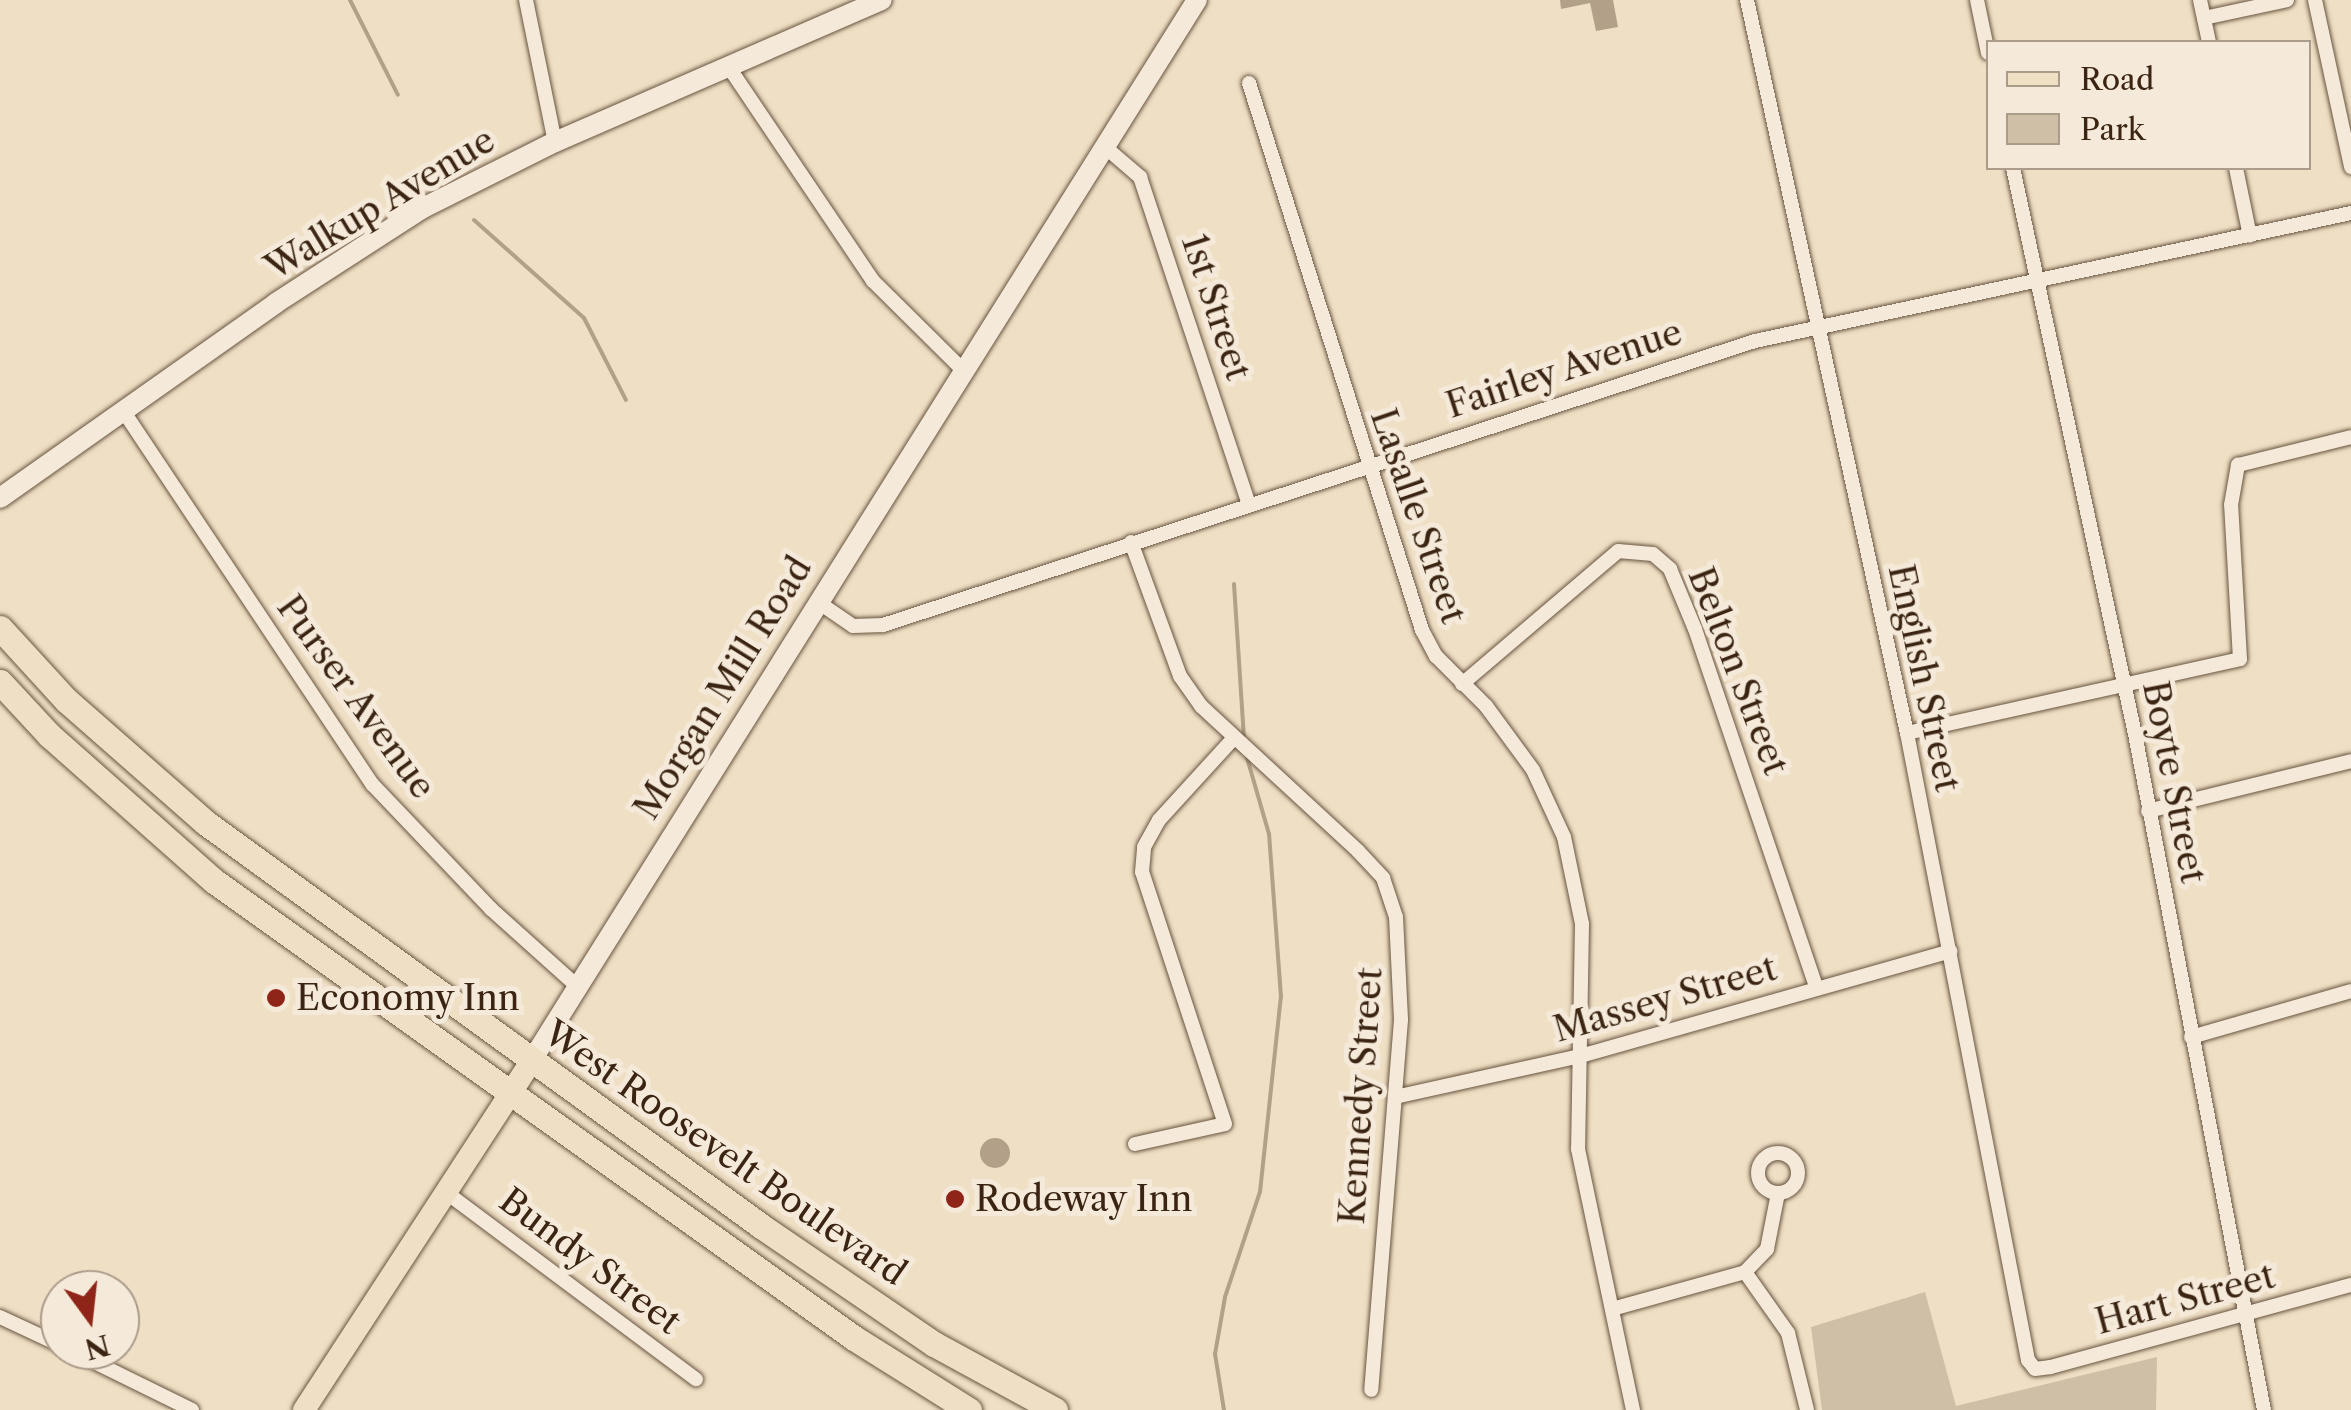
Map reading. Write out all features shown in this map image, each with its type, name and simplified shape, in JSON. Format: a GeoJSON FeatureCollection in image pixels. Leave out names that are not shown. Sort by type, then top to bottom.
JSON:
{"type":"FeatureCollection","features":[{"type":"Feature","properties":{"kind":"highway","name":"West Roosevelt Boulevard"},"geometry":{"type":"LineString","coordinates":[[0,628],[66,700],[206,824],[934,1344],[1055,1410]]}},
{"type":"Feature","properties":{"kind":"highway"},"geometry":{"type":"LineString","coordinates":[[2,689],[214,881],[854,1338],[969,1410]]}},
{"type":"Feature","properties":{"kind":"main road","name":"Walkup Avenue"},"geometry":{"type":"LineString","coordinates":[[0,498],[423,208],[555,142],[881,0]]}},
{"type":"Feature","properties":{"kind":"main road","name":"Morgan Mill Road"},"geometry":{"type":"LineString","coordinates":[[304,1410],[532,1060],[1197,0]]}},
{"type":"Feature","properties":{"kind":"street"},"geometry":{"type":"LineString","coordinates":[[526,0],[555,142]]}},
{"type":"Feature","properties":{"kind":"street","name":"English Street"},"geometry":{"type":"LineString","coordinates":[[1747,0],[1907,733],[2003,1240],[2035,1369]]}},
{"type":"Feature","properties":{"kind":"street"},"geometry":{"type":"LineString","coordinates":[[1977,0],[1986,43]]}},
{"type":"Feature","properties":{"kind":"street"},"geometry":{"type":"LineString","coordinates":[[2200,0],[2209,40]]}},
{"type":"Feature","properties":{"kind":"street"},"geometry":{"type":"LineString","coordinates":[[2204,18],[2287,0]]}},
{"type":"Feature","properties":{"kind":"street"},"geometry":{"type":"LineString","coordinates":[[2315,0],[2351,167]]}},
{"type":"Feature","properties":{"kind":"street"},"geometry":{"type":"LineString","coordinates":[[728,66],[873,281],[963,370]]}},
{"type":"Feature","properties":{"kind":"street","name":"Lasalle Street"},"geometry":{"type":"LineString","coordinates":[[1249,83],[1366,464],[1422,630],[1462,684],[1486,706],[1532,770],[1564,837],[1582,924],[1578,1148],[1634,1410]]}},
{"type":"Feature","properties":{"kind":"street","name":"1st Street"},"geometry":{"type":"LineString","coordinates":[[1104,146],[1140,177],[1248,502]]}},
{"type":"Feature","properties":{"kind":"street","name":"Boyte Street"},"geometry":{"type":"LineString","coordinates":[[2013,170],[2126,688],[2264,1410]]}},
{"type":"Feature","properties":{"kind":"street"},"geometry":{"type":"LineString","coordinates":[[2236,170],[2250,236]]}},
{"type":"Feature","properties":{"kind":"street","name":"Fairley Avenue"},"geometry":{"type":"LineString","coordinates":[[818,602],[842,620],[867,628],[1708,354],[2351,213]]}},
{"type":"Feature","properties":{"kind":"street","name":"Purser Avenue"},"geometry":{"type":"LineString","coordinates":[[124,412],[373,785],[491,908],[578,987]]}},
{"type":"Feature","properties":{"kind":"street"},"geometry":{"type":"LineString","coordinates":[[1907,733],[2240,660],[2231,505],[2238,465],[2351,436]]}},
{"type":"Feature","properties":{"kind":"street","name":"Kennedy Street"},"geometry":{"type":"LineString","coordinates":[[1131,542],[1180,676],[1234,738],[1382,878],[1401,944],[1395,1097],[1370,1390]]}},
{"type":"Feature","properties":{"kind":"street","name":"Belton Street"},"geometry":{"type":"LineString","coordinates":[[1462,684],[1618,551],[1653,554],[1670,569],[1695,629],[1816,986]]}},
{"type":"Feature","properties":{"kind":"street"},"geometry":{"type":"LineString","coordinates":[[1136,1144],[1225,1124],[1153,913],[1143,852],[1159,820],[1234,738]]}},
{"type":"Feature","properties":{"kind":"street"},"geometry":{"type":"LineString","coordinates":[[2148,811],[2351,761]]}},
{"type":"Feature","properties":{"kind":"street","name":"Massey Street"},"geometry":{"type":"LineString","coordinates":[[1395,1097],[1580,1056],[1950,951]]}},
{"type":"Feature","properties":{"kind":"street"},"geometry":{"type":"LineString","coordinates":[[2191,1037],[2351,991]]}},
{"type":"Feature","properties":{"kind":"street","name":"Bundy Street"},"geometry":{"type":"LineString","coordinates":[[447,1193],[696,1379]]}},
{"type":"Feature","properties":{"kind":"street"},"geometry":{"type":"LineString","coordinates":[[1612,1309],[1744,1272],[1767,1248],[1778,1193]]}},
{"type":"Feature","properties":{"kind":"street"},"geometry":{"type":"LineString","coordinates":[[1744,1272],[1788,1333],[1807,1410]]}},
{"type":"Feature","properties":{"kind":"street","name":"Hart Street"},"geometry":{"type":"LineString","coordinates":[[2035,1369],[2351,1285]]}},
{"type":"Feature","properties":{"kind":"street"},"geometry":{"type":"LineString","coordinates":[[0,1317],[40,1336]]}},
{"type":"Feature","properties":{"kind":"street"},"geometry":{"type":"LineString","coordinates":[[111,1370],[192,1410]]}},
{"type":"Feature","properties":{"kind":"green space"},"geometry":{"type":"Polygon","coordinates":[[[1925,1292],[1956,1406],[2157,1357],[2156,1410],[1822,1410],[1811,1327],[1925,1292]]]}},
{"type":"Feature","properties":{"kind":"shaded area"},"geometry":{"type":"Polygon","coordinates":[[[1560,0],[1613,0],[1618,27],[1596,31],[1590,3],[1561,9],[1560,0]]]}},
{"type":"Feature","properties":{"kind":"shaded area"},"geometry":{"type":"Polygon","coordinates":[[[995,1138],[1009,1147],[1010,1153],[1001,1167],[995,1168],[981,1159],[980,1153],[989,1139],[995,1138]]]}},
{"type":"Feature","properties":{"kind":"waterway"},"geometry":{"type":"LineString","coordinates":[[350,0],[398,95]]}},
{"type":"Feature","properties":{"kind":"waterway"},"geometry":{"type":"LineString","coordinates":[[474,220],[584,318],[626,400]]}},
{"type":"Feature","properties":{"kind":"waterway"},"geometry":{"type":"LineString","coordinates":[[1234,584],[1244,739]]}},
{"type":"Feature","properties":{"kind":"waterway"},"geometry":{"type":"LineString","coordinates":[[1224,1410],[1215,1354],[1225,1297],[1260,1192],[1281,997],[1269,834],[1247,758]]}},
{"type":"Feature","properties":{"kind":"place","name":"Economy Inn"},"geometry":{"type":"Point","coordinates":[276,998]}},
{"type":"Feature","properties":{"kind":"place","name":"Rodeway Inn"},"geometry":{"type":"Point","coordinates":[955,1199]}}]}
